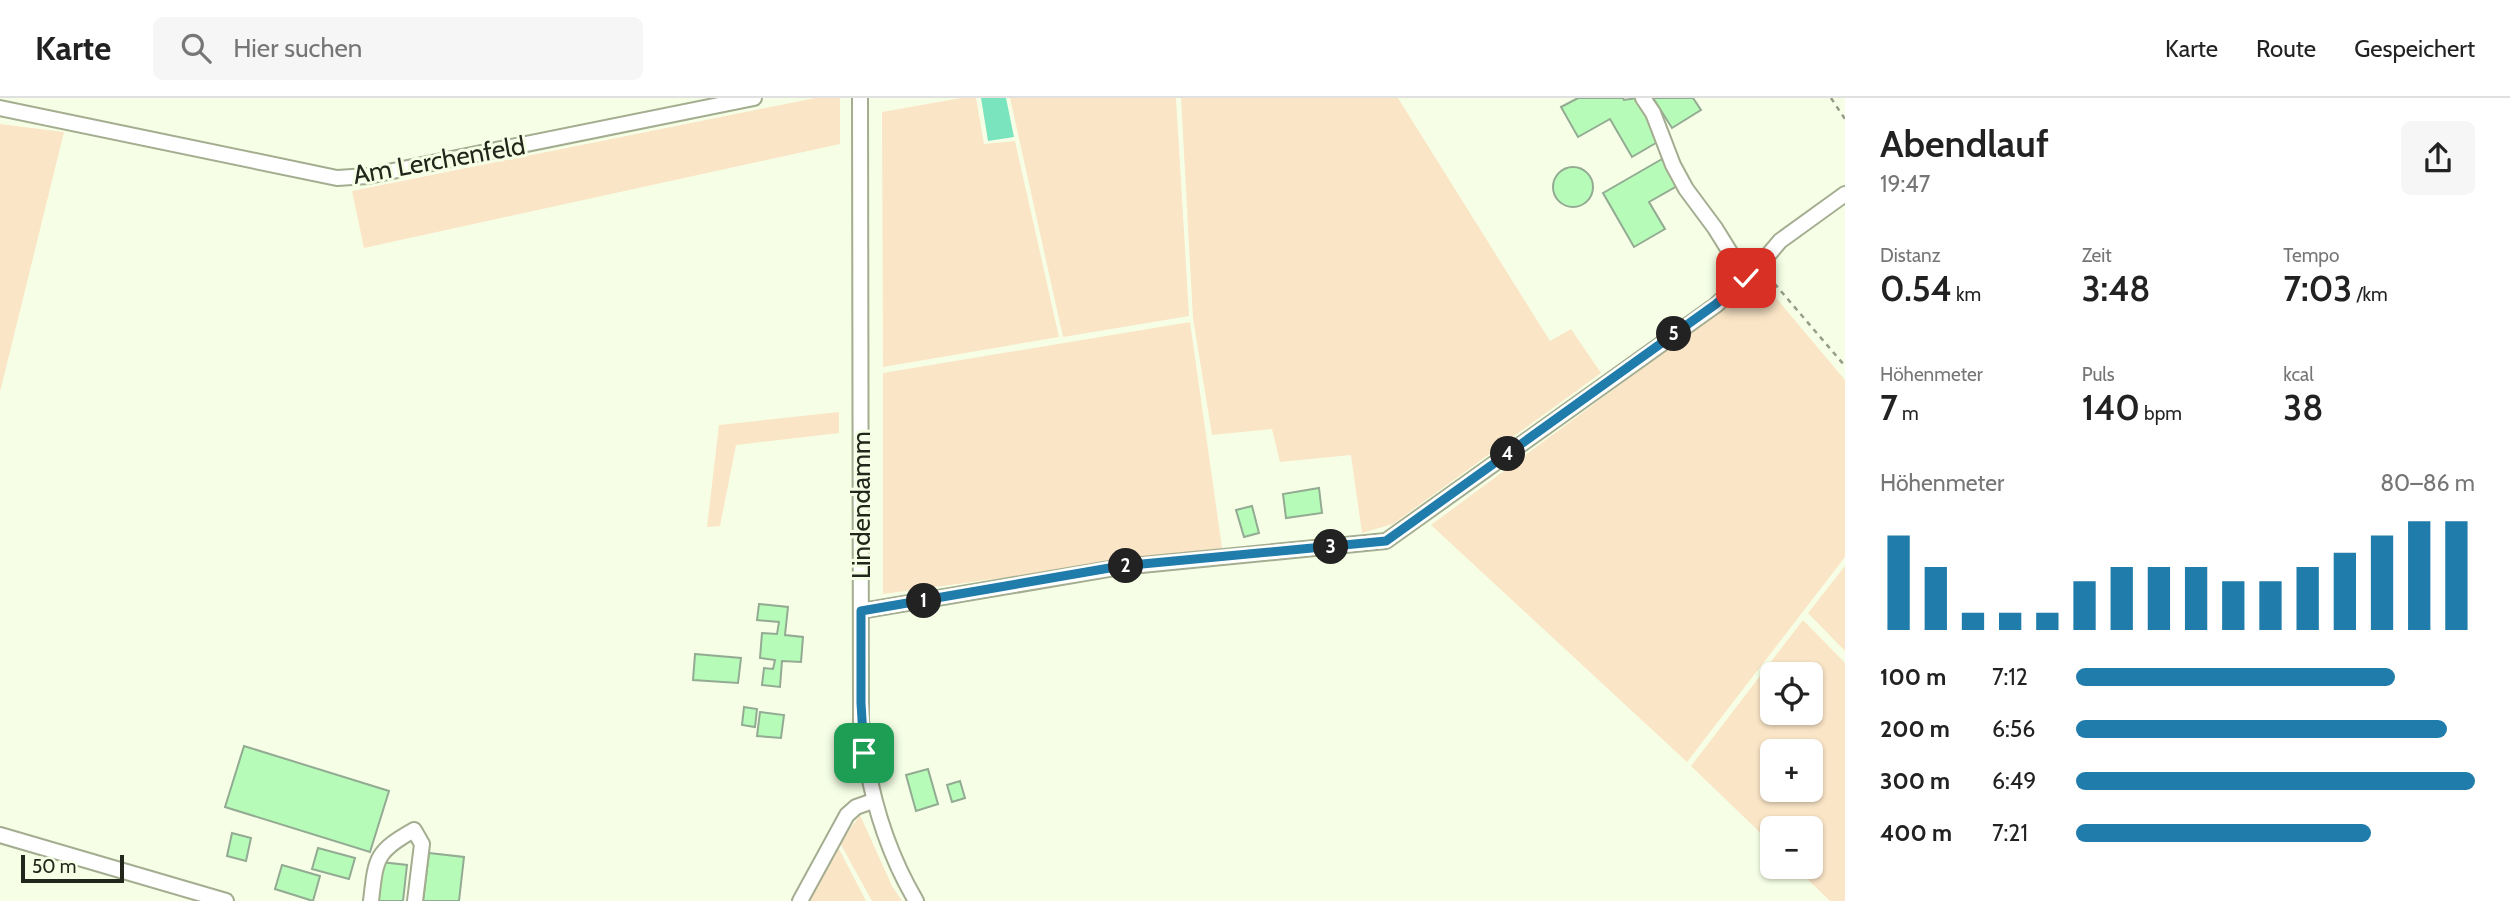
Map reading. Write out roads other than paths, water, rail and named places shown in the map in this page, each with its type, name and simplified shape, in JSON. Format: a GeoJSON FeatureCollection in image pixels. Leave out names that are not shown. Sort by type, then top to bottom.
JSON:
{"type":"FeatureCollection","features":[{"type":"Feature","properties":{"kind":"street","name":"Am Lerchenfeld"},"geometry":{"type":"LineString","coordinates":[[0,108],[337,178],[368,176],[754,98]]}},
{"type":"Feature","properties":{"kind":"street","name":"Lindendamm"},"geometry":{"type":"LineString","coordinates":[[859,98],[861,721],[873,801],[896,863],[916,901]]}},
{"type":"Feature","properties":{"kind":"street"},"geometry":{"type":"LineString","coordinates":[[1643,98],[1653,113],[1673,165],[1686,189],[1715,228],[1746,278]]}},
{"type":"Feature","properties":{"kind":"street"},"geometry":{"type":"LineString","coordinates":[[861,611],[1121,566],[1386,541],[1716,304],[1759,266],[1780,241],[1845,194]]}},
{"type":"Feature","properties":{"kind":"street"},"geometry":{"type":"LineString","coordinates":[[800,901],[847,815],[856,807],[873,801]]}},
{"type":"Feature","properties":{"kind":"street"},"geometry":{"type":"LineString","coordinates":[[372,901],[375,866],[388,845],[414,830],[422,844],[415,901]]}},
{"type":"Feature","properties":{"kind":"street"},"geometry":{"type":"LineString","coordinates":[[0,835],[226,901]]}}]}
